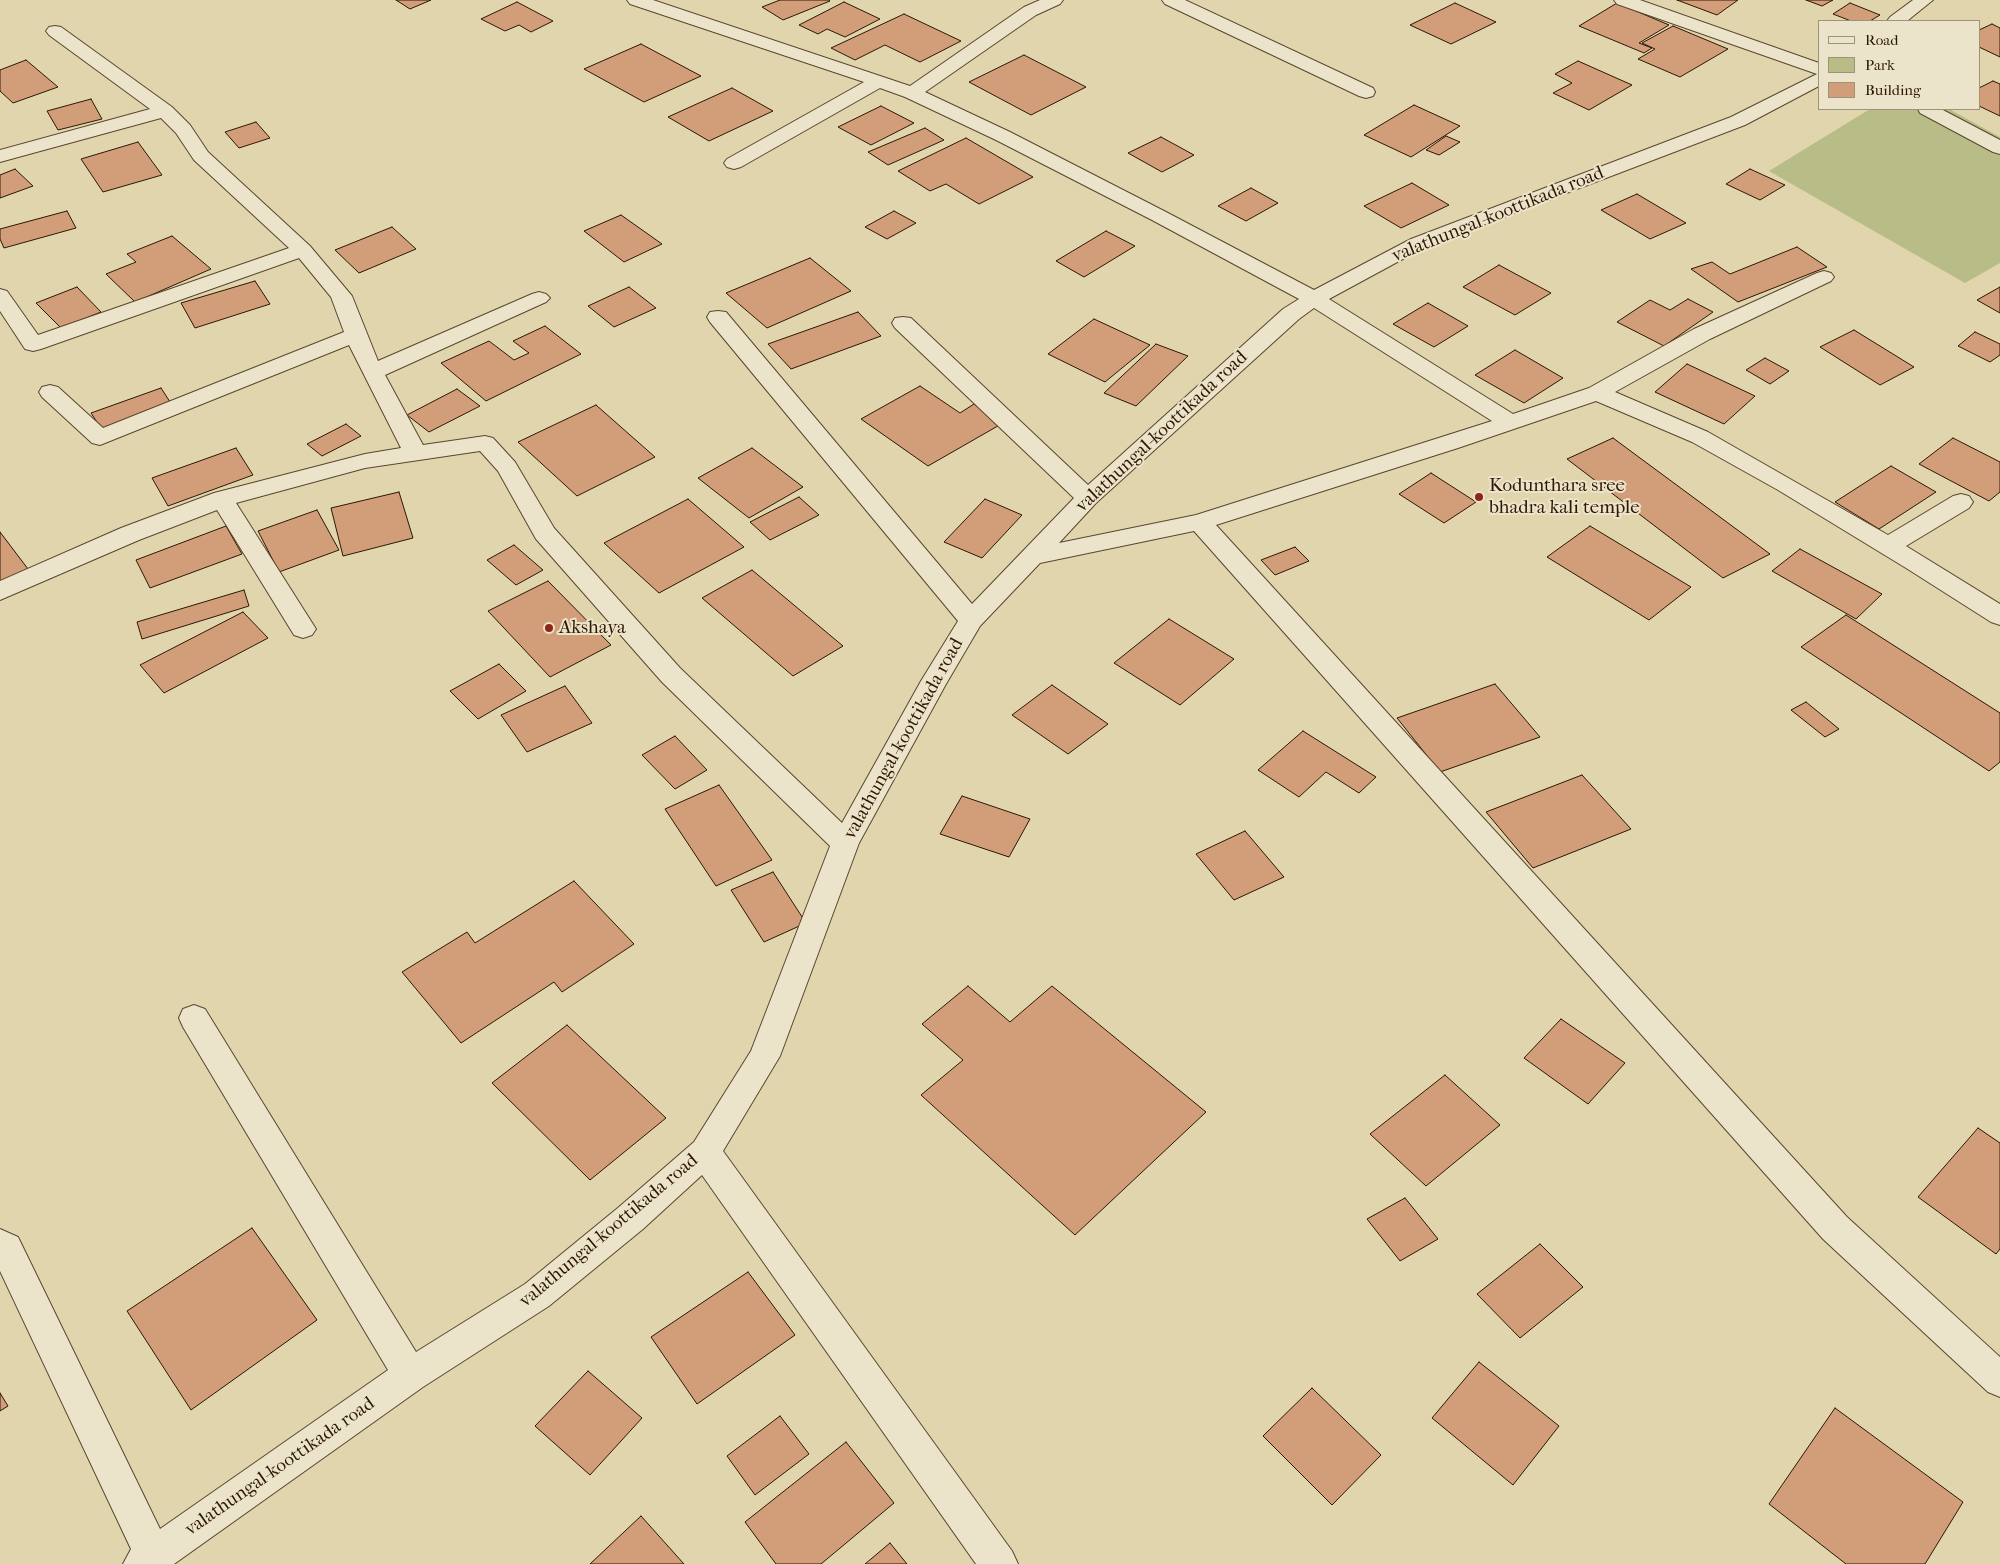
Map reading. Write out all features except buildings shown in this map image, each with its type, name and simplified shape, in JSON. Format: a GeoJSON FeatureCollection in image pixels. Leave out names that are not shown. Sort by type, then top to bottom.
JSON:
{"type":"FeatureCollection","features":[{"type":"Feature","properties":{"kind":"street"},"geometry":{"type":"LineString","coordinates":[[636,0],[819,60],[912,93],[1003,136],[1159,216],[1314,299],[1510,422]]}},
{"type":"Feature","properties":{"kind":"street"},"geometry":{"type":"LineString","coordinates":[[912,93],[1023,8],[1054,0]]}},
{"type":"Feature","properties":{"kind":"street"},"geometry":{"type":"LineString","coordinates":[[1171,0],[1366,92]]}},
{"type":"Feature","properties":{"kind":"street"},"geometry":{"type":"LineString","coordinates":[[1623,0],[1818,69]]}},
{"type":"Feature","properties":{"kind":"street"},"geometry":{"type":"LineString","coordinates":[[1897,20],[1924,0]]}},
{"type":"Feature","properties":{"kind":"street"},"geometry":{"type":"LineString","coordinates":[[55,31],[165,111],[183,129],[201,156],[303,250],[341,296],[363,353],[415,452]]}},
{"type":"Feature","properties":{"kind":"street","name":"valathungal-koottikada road"},"geometry":{"type":"LineString","coordinates":[[148,1560],[412,1375],[537,1295],[631,1218],[705,1152],[764,1056],[845,843],[934,681],[971,620],[1088,498],[1291,314],[1314,299],[1418,243],[1738,121],[1818,80]]}},
{"type":"Feature","properties":{"kind":"street"},"geometry":{"type":"LineString","coordinates":[[734,163],[877,82]]}},
{"type":"Feature","properties":{"kind":"street"},"geometry":{"type":"LineString","coordinates":[[1929,110],[2000,148]]}},
{"type":"Feature","properties":{"kind":"street"},"geometry":{"type":"LineString","coordinates":[[0,156],[165,111]]}},
{"type":"Feature","properties":{"kind":"street"},"geometry":{"type":"LineString","coordinates":[[0,295],[33,344],[303,250]]}},
{"type":"Feature","properties":{"kind":"street"},"geometry":{"type":"LineString","coordinates":[[1032,558],[1199,522],[1597,393],[1702,334],[1824,277]]}},
{"type":"Feature","properties":{"kind":"street"},"geometry":{"type":"LineString","coordinates":[[373,372],[539,298]]}},
{"type":"Feature","properties":{"kind":"street"},"geometry":{"type":"LineString","coordinates":[[718,318],[971,620]]}},
{"type":"Feature","properties":{"kind":"street"},"geometry":{"type":"LineString","coordinates":[[903,324],[1088,498]]}},
{"type":"Feature","properties":{"kind":"street"},"geometry":{"type":"LineString","coordinates":[[50,392],[100,438],[356,335]]}},
{"type":"Feature","properties":{"kind":"street"},"geometry":{"type":"LineString","coordinates":[[1597,393],[1700,437],[1888,546],[2000,616]]}},
{"type":"Feature","properties":{"kind":"street"},"geometry":{"type":"LineString","coordinates":[[0,591],[130,534],[222,499],[365,461],[485,443],[507,467],[545,532],[672,675],[845,843]]}},
{"type":"Feature","properties":{"kind":"street"},"geometry":{"type":"LineString","coordinates":[[222,499],[303,629]]}},
{"type":"Feature","properties":{"kind":"street"},"geometry":{"type":"LineString","coordinates":[[1888,546],[1961,502]]}},
{"type":"Feature","properties":{"kind":"street"},"geometry":{"type":"LineString","coordinates":[[1199,522],[1835,1228],[2000,1380]]}},
{"type":"Feature","properties":{"kind":"street"},"geometry":{"type":"LineString","coordinates":[[194,1018],[412,1375]]}},
{"type":"Feature","properties":{"kind":"street"},"geometry":{"type":"LineString","coordinates":[[705,1152],[999,1564]]}},
{"type":"Feature","properties":{"kind":"street"},"geometry":{"type":"LineString","coordinates":[[2,1248],[148,1560]]}},
{"type":"Feature","properties":{"kind":"green space"},"geometry":{"type":"Polygon","coordinates":[[[1868,110],[1951,110],[2000,137],[2000,263],[1965,283],[1769,171],[1868,110]]]}},
{"type":"Feature","properties":{"kind":"place","name":"Kodunthara sree bhadra kali temple"},"geometry":{"type":"Point","coordinates":[1479,497]}},
{"type":"Feature","properties":{"kind":"place","name":"Akshaya"},"geometry":{"type":"Point","coordinates":[549,628]}}]}
